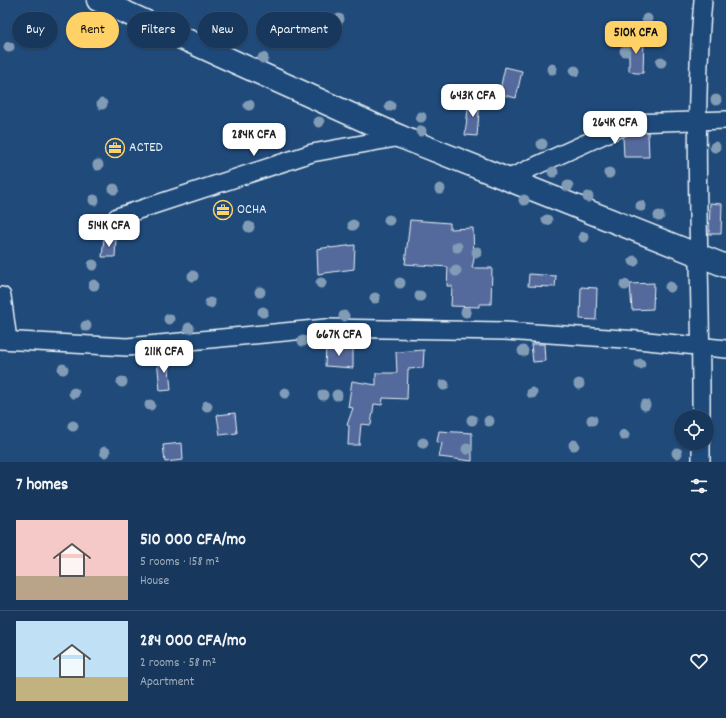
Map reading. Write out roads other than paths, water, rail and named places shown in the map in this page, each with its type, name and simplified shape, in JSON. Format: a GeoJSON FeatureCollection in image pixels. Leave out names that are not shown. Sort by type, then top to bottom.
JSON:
{"type":"FeatureCollection","features":[{"type":"Feature","properties":{"kind":"main road"},"geometry":{"type":"LineString","coordinates":[[98,0],[401,137],[726,266]]}},
{"type":"Feature","properties":{"kind":"street"},"geometry":{"type":"LineString","coordinates":[[701,410],[702,348],[697,121],[699,43],[703,0]]}},
{"type":"Feature","properties":{"kind":"street"},"geometry":{"type":"LineString","coordinates":[[507,179],[630,123],[726,120]]}},
{"type":"Feature","properties":{"kind":"street"},"geometry":{"type":"LineString","coordinates":[[117,217],[312,153],[401,137]]}},
{"type":"Feature","properties":{"kind":"street"},"geometry":{"type":"LineString","coordinates":[[2,296],[4,340],[126,347],[326,328],[505,331],[638,340],[702,348],[726,349]]}},
{"type":"Feature","properties":{"kind":"street"},"geometry":{"type":"LineString","coordinates":[[701,450],[701,462]]}},
{"type":"Feature","properties":{"kind":"place","name":"ACTED"},"geometry":{"type":"Point","coordinates":[115,148]}},
{"type":"Feature","properties":{"kind":"place","name":"OCHA"},"geometry":{"type":"Point","coordinates":[223,210]}}]}
